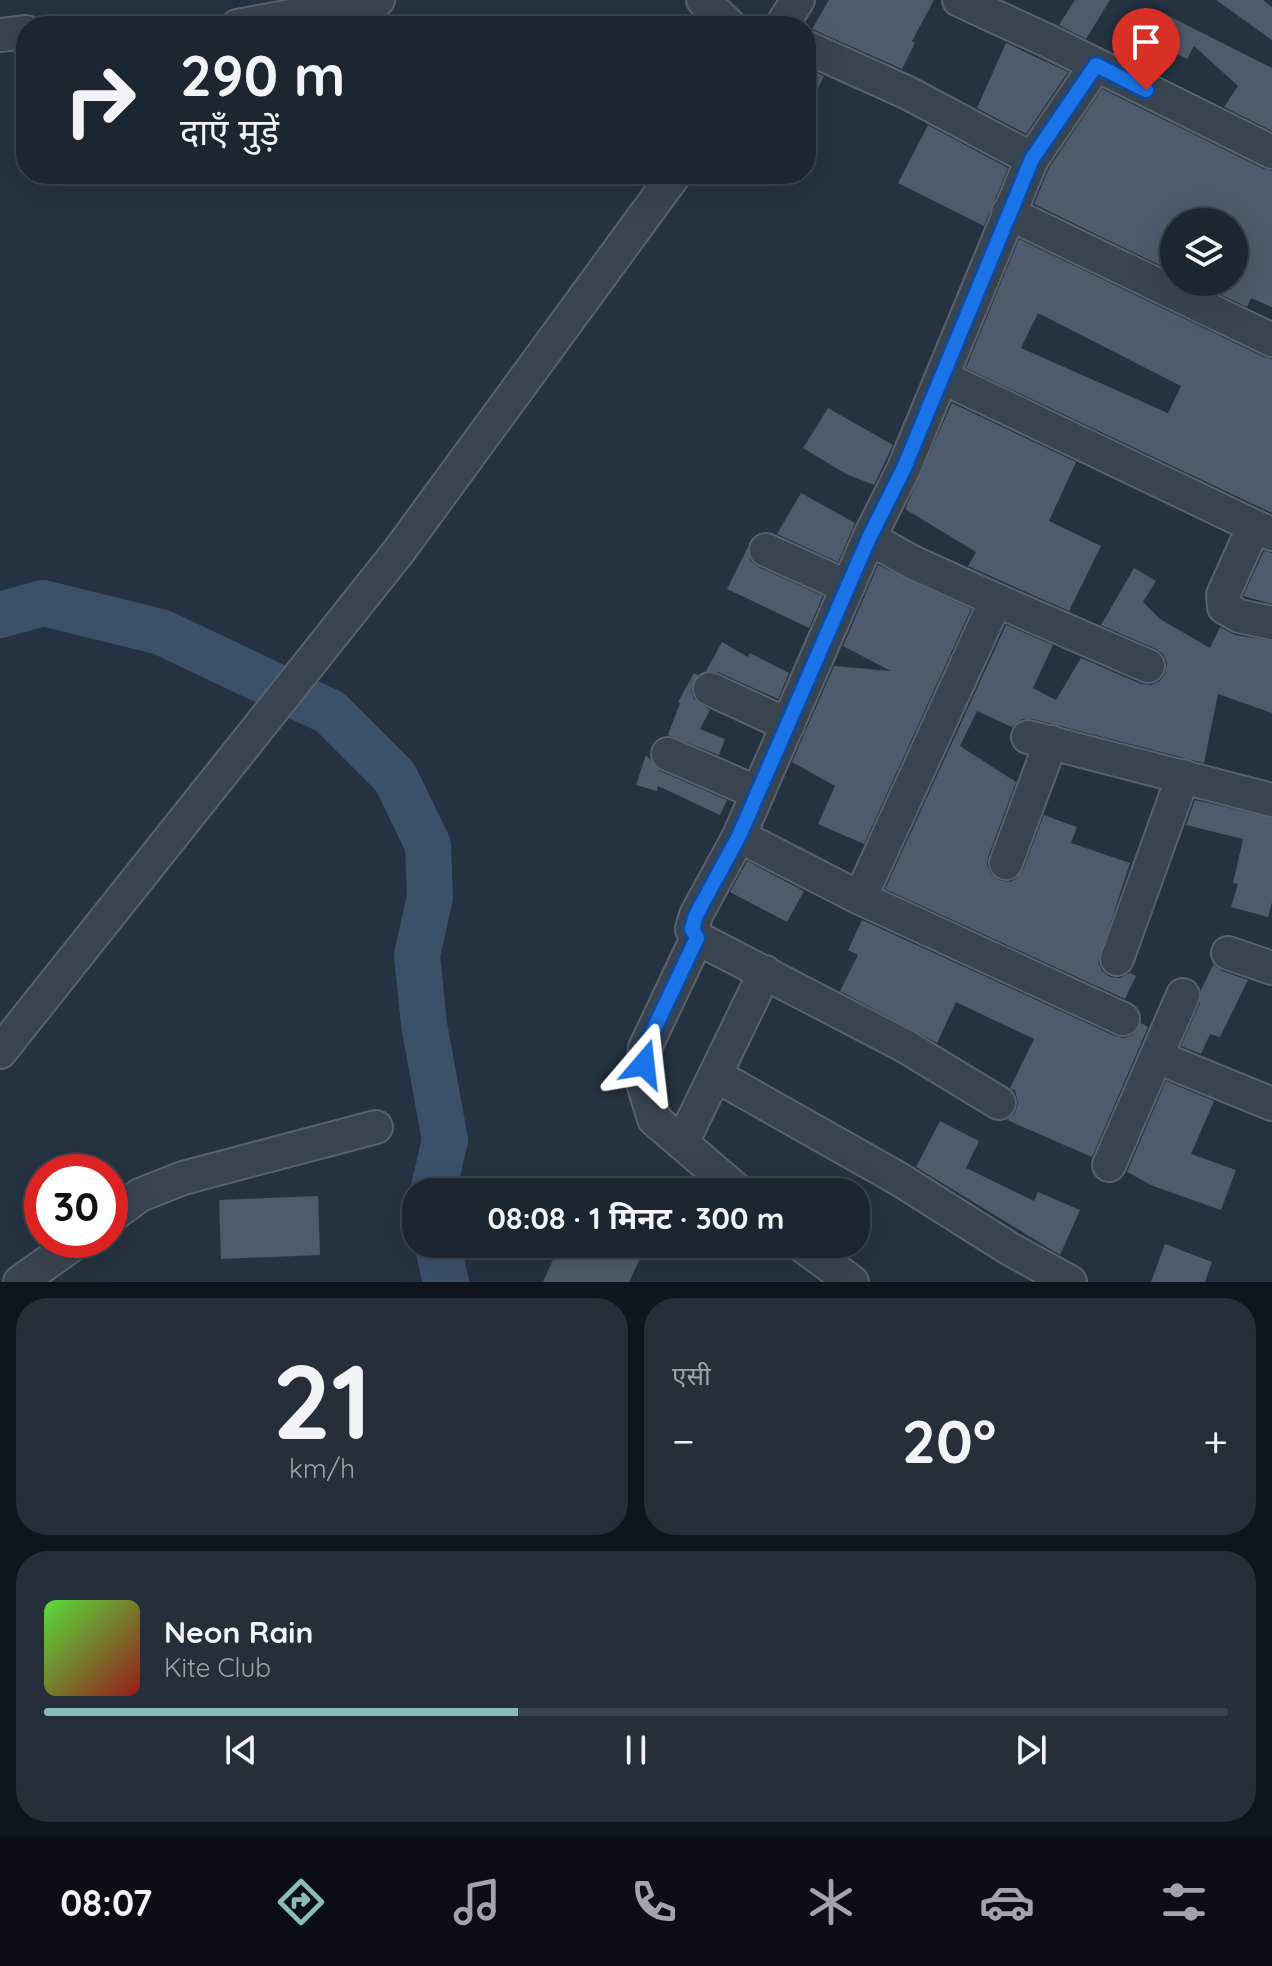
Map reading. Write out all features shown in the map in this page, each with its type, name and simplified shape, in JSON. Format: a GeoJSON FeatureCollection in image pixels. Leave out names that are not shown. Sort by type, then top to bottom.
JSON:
{"type":"FeatureCollection","features":[{"type":"Feature","properties":{"kind":"street"},"geometry":{"type":"LineString","coordinates":[[291,16],[378,0]]}},
{"type":"Feature","properties":{"kind":"street"},"geometry":{"type":"LineString","coordinates":[[703,0],[720,16]]}},
{"type":"Feature","properties":{"kind":"street"},"geometry":{"type":"LineString","coordinates":[[959,0],[1272,152]]}},
{"type":"Feature","properties":{"kind":"street"},"geometry":{"type":"LineString","coordinates":[[816,52],[908,93],[1032,159]]}},
{"type":"Feature","properties":{"kind":"street"},"geometry":{"type":"LineString","coordinates":[[999,1103],[905,1046],[697,938],[692,929],[696,915],[739,836],[869,538],[904,468],[1032,159],[1096,65]]}},
{"type":"Feature","properties":{"kind":"street"},"geometry":{"type":"LineString","coordinates":[[0,1052],[399,551],[668,184]]}},
{"type":"Feature","properties":{"kind":"street"},"geometry":{"type":"LineString","coordinates":[[1008,213],[1272,340]]}},
{"type":"Feature","properties":{"kind":"street"},"geometry":{"type":"LineString","coordinates":[[942,377],[1263,530],[1223,595],[1224,607],[1239,616],[1272,623]]}},
{"type":"Feature","properties":{"kind":"street"},"geometry":{"type":"LineString","coordinates":[[869,538],[912,562],[1148,666]]}},
{"type":"Feature","properties":{"kind":"street"},"geometry":{"type":"LineString","coordinates":[[766,550],[848,587]]}},
{"type":"Feature","properties":{"kind":"street"},"geometry":{"type":"LineString","coordinates":[[860,898],[996,600]]}},
{"type":"Feature","properties":{"kind":"street"},"geometry":{"type":"LineString","coordinates":[[710,689],[788,725]]}},
{"type":"Feature","properties":{"kind":"street"},"geometry":{"type":"LineString","coordinates":[[1006,863],[1040,740],[1272,800]]}},
{"type":"Feature","properties":{"kind":"street"},"geometry":{"type":"LineString","coordinates":[[668,754],[758,793]]}},
{"type":"Feature","properties":{"kind":"street"},"geometry":{"type":"LineString","coordinates":[[1117,959],[1183,776]]}},
{"type":"Feature","properties":{"kind":"street"},"geometry":{"type":"LineString","coordinates":[[739,836],[860,898],[1123,1019]]}},
{"type":"Feature","properties":{"kind":"street"},"geometry":{"type":"LineString","coordinates":[[697,938],[645,1048],[642,1080],[654,1119],[723,1178]]}},
{"type":"Feature","properties":{"kind":"street"},"geometry":{"type":"LineString","coordinates":[[1228,953],[1272,968]]}},
{"type":"Feature","properties":{"kind":"street"},"geometry":{"type":"LineString","coordinates":[[682,1143],[765,972]]}},
{"type":"Feature","properties":{"kind":"street"},"geometry":{"type":"LineString","coordinates":[[1109,1165],[1183,995]]}},
{"type":"Feature","properties":{"kind":"street"},"geometry":{"type":"LineString","coordinates":[[1157,1057],[1272,1104]]}},
{"type":"Feature","properties":{"kind":"street"},"geometry":{"type":"LineString","coordinates":[[715,1075],[899,1179],[1010,1249],[1070,1282]]}},
{"type":"Feature","properties":{"kind":"street"},"geometry":{"type":"LineString","coordinates":[[128,1204],[140,1195],[183,1178],[376,1127]]}},
{"type":"Feature","properties":{"kind":"street"},"geometry":{"type":"LineString","coordinates":[[20,1282],[54,1258]]}},
{"type":"Feature","properties":{"kind":"street"},"geometry":{"type":"LineString","coordinates":[[819,1258],[852,1282]]}},
{"type":"Feature","properties":{"kind":"building"},"geometry":{"type":"Polygon","coordinates":[[[829,0],[934,0],[912,41],[915,43],[902,69],[816,31],[816,22],[829,0]]]}},
{"type":"Feature","properties":{"kind":"building"},"geometry":{"type":"Polygon","coordinates":[[[1075,0],[1110,0],[1086,39],[1059,25],[1075,0]]]}},
{"type":"Feature","properties":{"kind":"building"},"geometry":{"type":"Polygon","coordinates":[[[1216,0],[1263,0],[1272,7],[1272,40],[1216,0]]]}},
{"type":"Feature","properties":{"kind":"building"},"geometry":{"type":"Polygon","coordinates":[[[1161,12],[1272,68],[1272,131],[1224,107],[1238,86],[1194,46],[1187,59],[1147,39],[1161,12]]]}},
{"type":"Feature","properties":{"kind":"building"},"geometry":{"type":"Polygon","coordinates":[[[1006,43],[1068,72],[1026,134],[977,108],[1006,43]]]}},
{"type":"Feature","properties":{"kind":"building"},"geometry":{"type":"Polygon","coordinates":[[[816,72],[824,76],[816,93],[816,72]]]}},
{"type":"Feature","properties":{"kind":"building"},"geometry":{"type":"Polygon","coordinates":[[[1102,89],[1272,171],[1272,307],[1251,298],[1247,307],[1224,296],[1248,296],[1248,208],[1160,208],[1160,265],[1034,204],[1049,168],[1102,89]]]}},
{"type":"Feature","properties":{"kind":"building"},"geometry":{"type":"Polygon","coordinates":[[[928,125],[1008,168],[984,226],[898,183],[928,125]]]}},
{"type":"Feature","properties":{"kind":"building"},"geometry":{"type":"Polygon","coordinates":[[[1019,239],[1272,359],[1272,513],[966,368],[1019,239]],[[1038,313],[1021,348],[1168,413],[1181,386],[1038,313]]]}},
{"type":"Feature","properties":{"kind":"building"},"geometry":{"type":"Polygon","coordinates":[[[952,403],[1076,462],[1049,521],[1101,546],[1069,611],[968,566],[976,552],[905,509],[952,403]]]}},
{"type":"Feature","properties":{"kind":"building"},"geometry":{"type":"Polygon","coordinates":[[[828,408],[893,445],[874,485],[846,474],[803,448],[828,408]]]}},
{"type":"Feature","properties":{"kind":"building"},"geometry":{"type":"Polygon","coordinates":[[[801,493],[855,523],[838,562],[777,534],[801,493]]]}},
{"type":"Feature","properties":{"kind":"building"},"geometry":{"type":"Polygon","coordinates":[[[748,547],[750,560],[758,567],[823,596],[809,628],[727,589],[748,547]]]}},
{"type":"Feature","properties":{"kind":"building"},"geometry":{"type":"Polygon","coordinates":[[[1264,551],[1272,553],[1272,604],[1243,596],[1264,551]]]}},
{"type":"Feature","properties":{"kind":"building"},"geometry":{"type":"Polygon","coordinates":[[[878,565],[971,609],[864,844],[818,824],[835,786],[792,762],[834,666],[891,671],[843,646],[878,565]]]}},
{"type":"Feature","properties":{"kind":"building"},"geometry":{"type":"Polygon","coordinates":[[[1134,568],[1156,581],[1143,602],[1160,619],[1210,648],[1220,627],[1235,635],[1272,641],[1272,713],[1218,694],[1204,763],[1033,719],[1022,719],[1012,727],[977,711],[960,746],[1016,782],[988,857],[991,874],[999,880],[1010,882],[1023,870],[1044,815],[1077,827],[1071,843],[1130,863],[1098,962],[1102,971],[1110,977],[1120,978],[1130,973],[1136,976],[1125,999],[885,889],[1006,625],[1053,645],[1033,688],[1056,700],[1081,658],[1141,684],[1151,685],[1160,681],[1167,663],[1163,654],[1101,625],[1134,568]]]}},
{"type":"Feature","properties":{"kind":"building"},"geometry":{"type":"Polygon","coordinates":[[[722,642],[748,657],[750,653],[789,673],[778,699],[718,672],[706,671],[722,642]]]}},
{"type":"Feature","properties":{"kind":"building"},"geometry":{"type":"Polygon","coordinates":[[[694,673],[698,675],[691,690],[694,699],[710,710],[700,729],[725,739],[719,755],[668,735],[678,702],[694,673]]]}},
{"type":"Feature","properties":{"kind":"building"},"geometry":{"type":"Polygon","coordinates":[[[646,755],[660,771],[727,800],[720,815],[658,786],[657,791],[636,785],[646,755]]]}},
{"type":"Feature","properties":{"kind":"building"},"geometry":{"type":"Polygon","coordinates":[[[1195,800],[1272,818],[1272,902],[1268,917],[1231,907],[1238,884],[1233,883],[1243,839],[1186,825],[1195,800]]]}},
{"type":"Feature","properties":{"kind":"building"},"geometry":{"type":"Polygon","coordinates":[[[747,861],[804,891],[787,922],[730,892],[747,861]]]}},
{"type":"Feature","properties":{"kind":"building"},"geometry":{"type":"Polygon","coordinates":[[[862,920],[1115,1036],[1124,1038],[1133,1035],[1141,1023],[1148,1027],[1092,1157],[1007,1120],[1015,1113],[1018,1104],[1015,1090],[1010,1088],[1034,1039],[956,1002],[937,1043],[840,991],[858,955],[848,950],[862,920]]]}},
{"type":"Feature","properties":{"kind":"building"},"geometry":{"type":"Polygon","coordinates":[[[1213,965],[1248,980],[1220,1037],[1210,1034],[1201,1054],[1181,1046],[1213,965]]]}},
{"type":"Feature","properties":{"kind":"building"},"geometry":{"type":"Polygon","coordinates":[[[1166,1081],[1214,1101],[1191,1154],[1236,1170],[1221,1210],[1153,1186],[1127,1172],[1166,1081]]]}},
{"type":"Feature","properties":{"kind":"building"},"geometry":{"type":"Polygon","coordinates":[[[940,1121],[979,1141],[966,1168],[1034,1201],[1038,1192],[1080,1210],[1060,1255],[916,1167],[940,1121]]]}},
{"type":"Feature","properties":{"kind":"building"},"geometry":{"type":"Polygon","coordinates":[[[318,1196],[320,1255],[221,1259],[219,1200],[318,1196]]]}},
{"type":"Feature","properties":{"kind":"building"},"geometry":{"type":"Polygon","coordinates":[[[1165,1244],[1212,1262],[1205,1282],[1151,1282],[1165,1244]]]}},
{"type":"Feature","properties":{"kind":"building"},"geometry":{"type":"Polygon","coordinates":[[[554,1258],[640,1258],[629,1282],[543,1282],[554,1258]]]}},
{"type":"Feature","properties":{"kind":"waterway"},"geometry":{"type":"LineString","coordinates":[[0,615],[43,603],[161,632],[330,712],[395,777],[428,845],[430,897],[417,955],[424,1024],[445,1140],[436,1178]]}},
{"type":"Feature","properties":{"kind":"waterway"},"geometry":{"type":"LineString","coordinates":[[440,1258],[446,1282]]}},
{"type":"Feature","properties":{"kind":"route"},"geometry":{"type":"LineString","coordinates":[[644,1064],[645,1048],[697,938],[692,929],[696,915],[739,836],[869,538],[904,468],[1032,159],[1096,65],[1146,90]]}}]}
